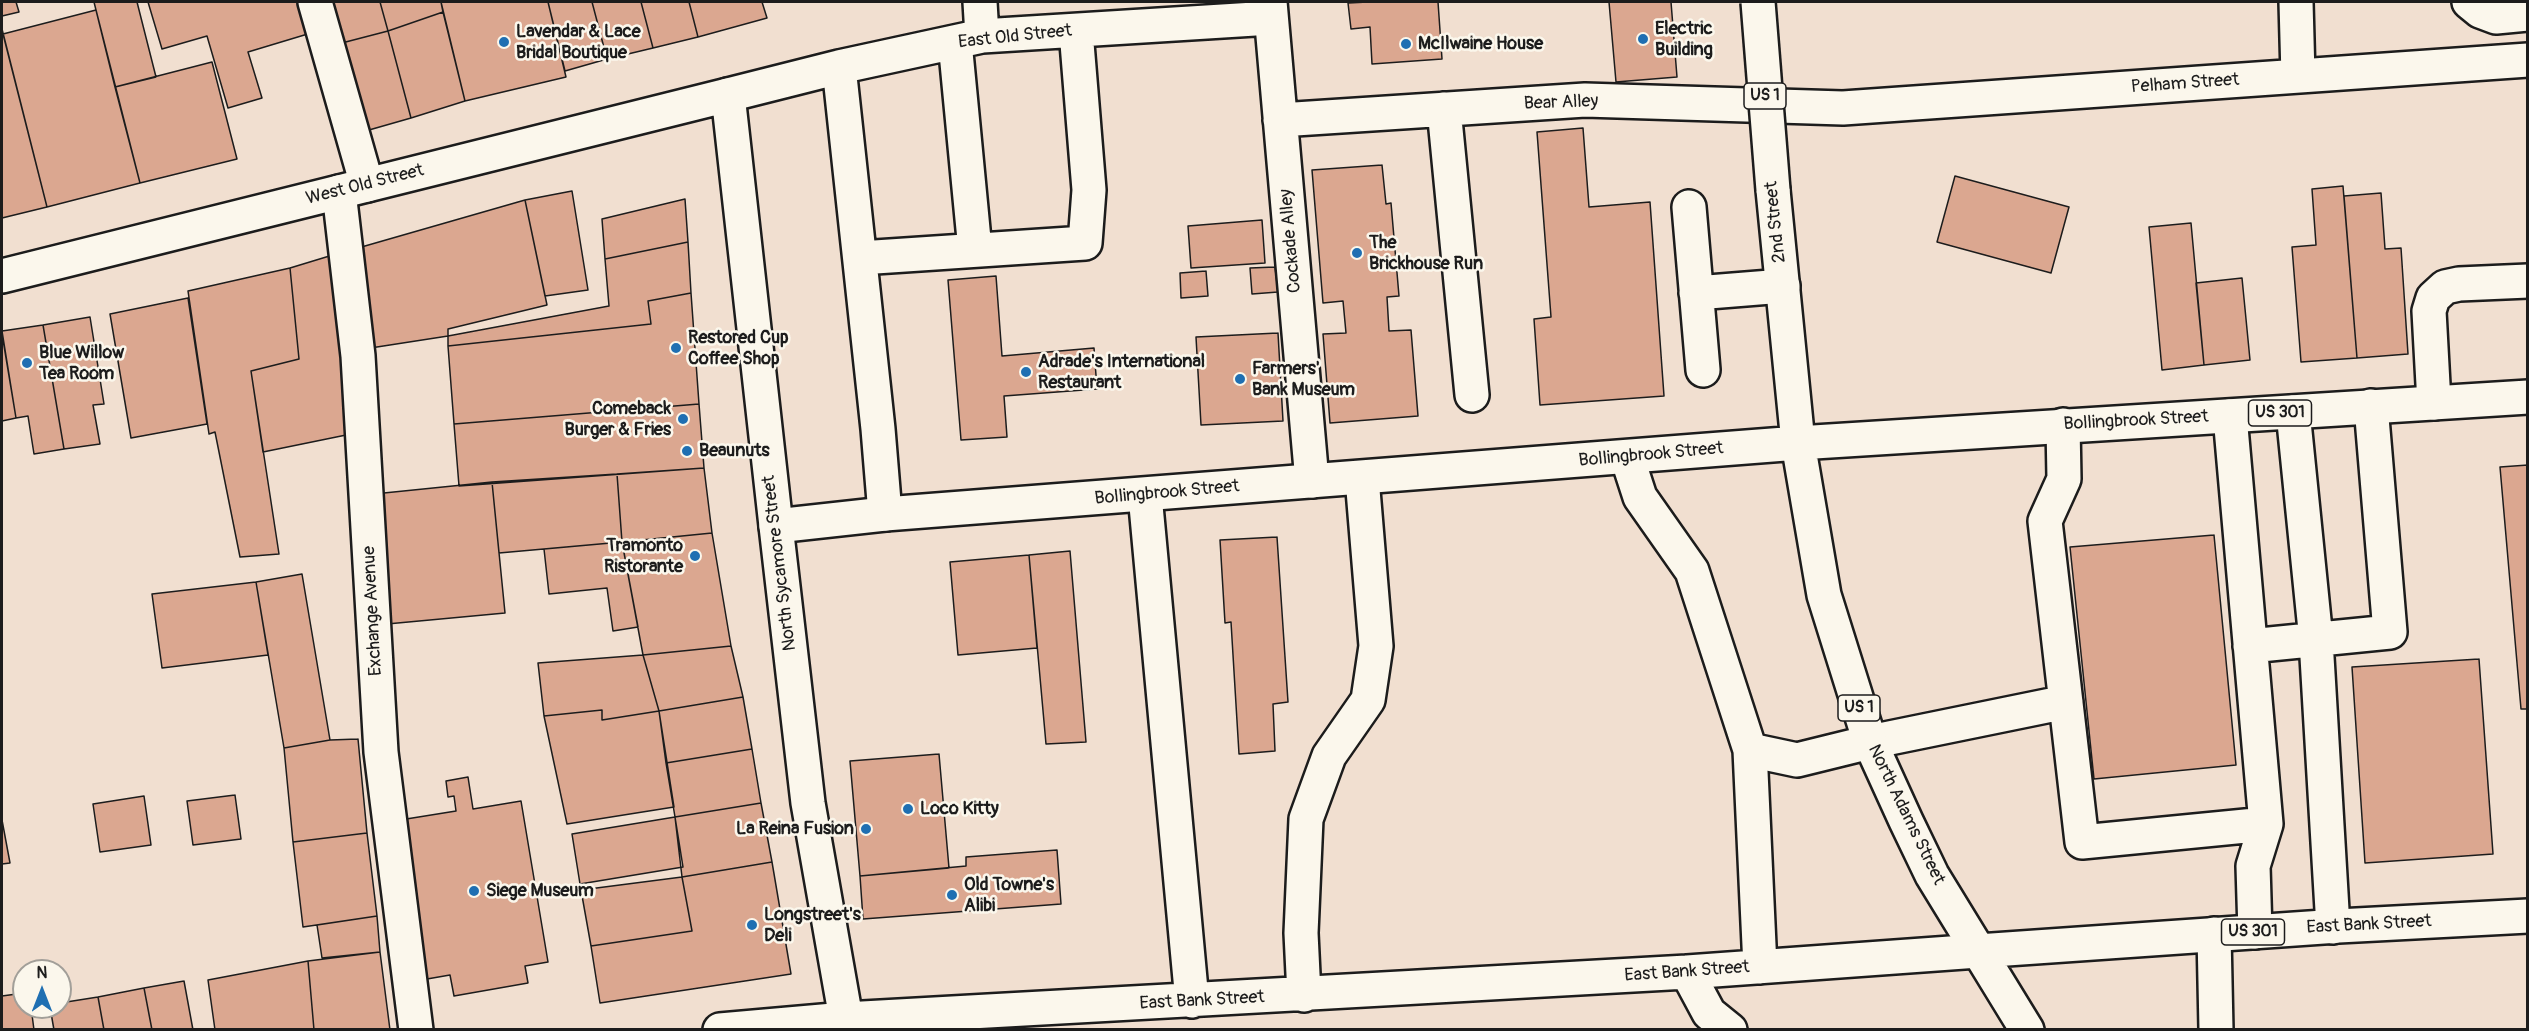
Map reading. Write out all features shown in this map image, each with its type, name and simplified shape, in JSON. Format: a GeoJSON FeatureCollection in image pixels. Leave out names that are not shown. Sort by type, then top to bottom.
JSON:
{"type":"FeatureCollection","features":[{"type":"Feature","properties":{"kind":"main road","name":"Exchange Avenue"},"geometry":{"type":"LineString","coordinates":[[315,2],[353,188],[358,356],[381,752],[416,1029]]}},
{"type":"Feature","properties":{"kind":"main road"},"geometry":{"type":"LineString","coordinates":[[975,250],[969,39],[980,2]]}},
{"type":"Feature","properties":{"kind":"main road","name":"2nd Street"},"geometry":{"type":"LineString","coordinates":[[1758,2],[1773,190],[1798,443]]}},
{"type":"Feature","properties":{"kind":"main road"},"geometry":{"type":"LineString","coordinates":[[2296,2],[2298,76]]}},
{"type":"Feature","properties":{"kind":"main road"},"geometry":{"type":"LineString","coordinates":[[2469,2],[2480,11],[2496,17],[2528,14]]}},
{"type":"Feature","properties":{"kind":"main road","name":"East Old Street"},"geometry":{"type":"LineString","coordinates":[[728,95],[839,67],[969,39],[1076,31],[1271,10]]}},
{"type":"Feature","properties":{"kind":"main road","name":"Cockade Alley"},"geometry":{"type":"LineString","coordinates":[[1271,10],[1312,482]]}},
{"type":"Feature","properties":{"kind":"main road"},"geometry":{"type":"LineString","coordinates":[[860,258],[1085,243],[1089,190],[1076,31]]}},
{"type":"Feature","properties":{"kind":"main road","name":"Pelham Street"},"geometry":{"type":"LineString","coordinates":[[1843,108],[2528,60]]}},
{"type":"Feature","properties":{"kind":"main road"},"geometry":{"type":"LineString","coordinates":[[839,67],[879,429],[885,514]]}},
{"type":"Feature","properties":{"kind":"main road","name":"West Old Street"},"geometry":{"type":"LineString","coordinates":[[2,276],[728,95]]}},
{"type":"Feature","properties":{"kind":"main road","name":"North Sycamore Street"},"geometry":{"type":"LineString","coordinates":[[728,95],[808,803],[847,1024]]}},
{"type":"Feature","properties":{"kind":"main road","name":"Bear Alley"},"geometry":{"type":"LineString","coordinates":[[1280,120],[1585,100],[1843,108]]}},
{"type":"Feature","properties":{"kind":"main road"},"geometry":{"type":"LineString","coordinates":[[1444,109],[1472,395]]}},
{"type":"Feature","properties":{"kind":"main road"},"geometry":{"type":"LineString","coordinates":[[1689,207],[1703,370]]}},
{"type":"Feature","properties":{"kind":"main road"},"geometry":{"type":"LineString","coordinates":[[2434,403],[2429,311],[2433,298],[2445,287],[2459,284],[2528,281]]}},
{"type":"Feature","properties":{"kind":"main road"},"geometry":{"type":"LineString","coordinates":[[1696,293],[1783,286]]}},
{"type":"Feature","properties":{"kind":"main road","name":"Bollingbrook Street"},"geometry":{"type":"LineString","coordinates":[[776,526],[885,514],[1798,443],[2528,397]]}},
{"type":"Feature","properties":{"kind":"main road"},"geometry":{"type":"LineString","coordinates":[[2250,646],[2390,632],[2371,406]]}},
{"type":"Feature","properties":{"kind":"main road"},"geometry":{"type":"LineString","coordinates":[[2293,412],[2316,640],[2333,927]]}},
{"type":"Feature","properties":{"kind":"main road"},"geometry":{"type":"LineString","coordinates":[[2230,416],[2266,824],[2253,866],[2255,932]]}},
{"type":"Feature","properties":{"kind":"main road"},"geometry":{"type":"LineString","coordinates":[[2063,425],[2064,479],[2045,521],[2082,842],[2266,824]]}},
{"type":"Feature","properties":{"kind":"main road","name":"North Adams Street"},"geometry":{"type":"LineString","coordinates":[[1798,443],[1824,595],[1870,742],[1932,875],[2027,1029]]}},
{"type":"Feature","properties":{"kind":"main road"},"geometry":{"type":"LineString","coordinates":[[1628,457],[1640,497],[1692,570],[1750,750],[1760,967]]}},
{"type":"Feature","properties":{"kind":"main road"},"geometry":{"type":"LineString","coordinates":[[1304,995],[1301,933],[1306,819],[1329,756],[1368,700],[1376,646],[1362,478]]}},
{"type":"Feature","properties":{"kind":"main road"},"geometry":{"type":"LineString","coordinates":[[1145,495],[1192,1001]]}},
{"type":"Feature","properties":{"kind":"main road"},"geometry":{"type":"LineString","coordinates":[[1750,750],[1797,760],[1870,742],[2066,702]]}},
{"type":"Feature","properties":{"kind":"main road","name":"East Bank Street"},"geometry":{"type":"LineString","coordinates":[[720,1029],[982,1021],[1192,1001],[1687,972],[2214,934],[2528,916]]}},
{"type":"Feature","properties":{"kind":"main road"},"geometry":{"type":"LineString","coordinates":[[2214,934],[2216,1029]]}},
{"type":"Feature","properties":{"kind":"main road"},"geometry":{"type":"LineString","coordinates":[[1687,972],[1709,1013],[1730,1029]]}},
{"type":"Feature","properties":{"kind":"building"},"geometry":{"type":"Polygon","coordinates":[[[2,2],[16,2],[19,12],[2,16],[2,2]]]}},
{"type":"Feature","properties":{"kind":"building"},"geometry":{"type":"Polygon","coordinates":[[[94,2],[137,2],[156,77],[115,87],[94,2]]]}},
{"type":"Feature","properties":{"kind":"building"},"geometry":{"type":"Polygon","coordinates":[[[148,2],[301,2],[311,33],[248,52],[262,98],[228,108],[207,36],[162,49],[148,2]]]}},
{"type":"Feature","properties":{"kind":"building"},"geometry":{"type":"Polygon","coordinates":[[[326,2],[380,2],[388,31],[338,44],[326,2]]]}},
{"type":"Feature","properties":{"kind":"building"},"geometry":{"type":"Polygon","coordinates":[[[380,2],[441,2],[443,12],[388,31],[380,2]]]}},
{"type":"Feature","properties":{"kind":"building","name":"Lavendar & Lace Bridal Boutique"},"geometry":{"type":"Polygon","coordinates":[[[441,2],[548,2],[566,77],[465,101],[441,2]]]}},
{"type":"Feature","properties":{"kind":"building"},"geometry":{"type":"Polygon","coordinates":[[[548,2],[592,2],[607,59],[565,71],[548,2]]]}},
{"type":"Feature","properties":{"kind":"building"},"geometry":{"type":"Polygon","coordinates":[[[592,2],[641,2],[653,48],[607,59],[592,2]]]}},
{"type":"Feature","properties":{"kind":"building"},"geometry":{"type":"Polygon","coordinates":[[[641,2],[689,2],[698,37],[653,48],[641,2]]]}},
{"type":"Feature","properties":{"kind":"building"},"geometry":{"type":"Polygon","coordinates":[[[689,2],[762,2],[767,18],[698,37],[689,2]]]}},
{"type":"Feature","properties":{"kind":"building","name":"McIlwaine House"},"geometry":{"type":"Polygon","coordinates":[[[1438,2],[1442,59],[1372,64],[1370,27],[1351,29],[1348,3],[1438,2]]]}},
{"type":"Feature","properties":{"kind":"building","name":"Electric Building"},"geometry":{"type":"Polygon","coordinates":[[[1609,2],[1671,2],[1677,77],[1616,82],[1609,2]]]}},
{"type":"Feature","properties":{"kind":"building"},"geometry":{"type":"Polygon","coordinates":[[[96,10],[140,183],[47,207],[3,34],[96,10]]]}},
{"type":"Feature","properties":{"kind":"building"},"geometry":{"type":"Polygon","coordinates":[[[443,12],[465,101],[411,118],[388,31],[443,12]]]}},
{"type":"Feature","properties":{"kind":"building"},"geometry":{"type":"Polygon","coordinates":[[[2,29],[47,207],[2,218],[2,29]]]}},
{"type":"Feature","properties":{"kind":"building"},"geometry":{"type":"Polygon","coordinates":[[[388,31],[411,118],[362,132],[338,44],[388,31]]]}},
{"type":"Feature","properties":{"kind":"building"},"geometry":{"type":"Polygon","coordinates":[[[212,62],[237,159],[140,183],[115,87],[212,62]]]}},
{"type":"Feature","properties":{"kind":"building"},"geometry":{"type":"Polygon","coordinates":[[[1583,128],[1589,207],[1650,202],[1664,396],[1540,405],[1534,319],[1551,317],[1537,132],[1583,128]]]}},
{"type":"Feature","properties":{"kind":"building"},"geometry":{"type":"Polygon","coordinates":[[[1382,165],[1386,204],[1391,203],[1399,296],[1387,297],[1389,331],[1411,330],[1418,416],[1330,423],[1323,334],[1346,333],[1343,301],[1323,303],[1312,170],[1382,165]]]}},
{"type":"Feature","properties":{"kind":"building"},"geometry":{"type":"Polygon","coordinates":[[[1955,176],[2069,207],[2051,273],[1937,242],[1955,176]]]}},
{"type":"Feature","properties":{"kind":"building"},"geometry":{"type":"Polygon","coordinates":[[[2343,186],[2357,358],[2301,362],[2292,247],[2316,245],[2312,189],[2343,186]]]}},
{"type":"Feature","properties":{"kind":"building"},"geometry":{"type":"Polygon","coordinates":[[[572,191],[588,290],[545,296],[525,200],[572,191]]]}},
{"type":"Feature","properties":{"kind":"building"},"geometry":{"type":"Polygon","coordinates":[[[2381,193],[2385,249],[2401,248],[2408,354],[2357,358],[2344,196],[2381,193]]]}},
{"type":"Feature","properties":{"kind":"building"},"geometry":{"type":"Polygon","coordinates":[[[685,199],[688,242],[605,259],[602,219],[685,199]]]}},
{"type":"Feature","properties":{"kind":"building"},"geometry":{"type":"Polygon","coordinates":[[[525,200],[547,305],[448,329],[448,336],[364,349],[358,248],[525,200]]]}},
{"type":"Feature","properties":{"kind":"building"},"geometry":{"type":"Polygon","coordinates":[[[1262,220],[1265,263],[1191,268],[1188,226],[1262,220]]]}},
{"type":"Feature","properties":{"kind":"building"},"geometry":{"type":"Polygon","coordinates":[[[2191,223],[2204,365],[2162,370],[2149,227],[2191,223]]]}},
{"type":"Feature","properties":{"kind":"building"},"geometry":{"type":"Polygon","coordinates":[[[688,242],[691,293],[648,301],[651,324],[448,346],[448,336],[609,306],[605,259],[688,242]]]}},
{"type":"Feature","properties":{"kind":"building"},"geometry":{"type":"Polygon","coordinates":[[[336,254],[351,434],[263,452],[251,371],[299,359],[290,268],[336,254]]]}},
{"type":"Feature","properties":{"kind":"building"},"geometry":{"type":"Polygon","coordinates":[[[1275,267],[1278,292],[1252,294],[1250,268],[1275,267]]]}},
{"type":"Feature","properties":{"kind":"building"},"geometry":{"type":"Polygon","coordinates":[[[290,268],[299,359],[251,371],[279,554],[240,557],[215,432],[209,434],[188,291],[290,268]]]}},
{"type":"Feature","properties":{"kind":"building"},"geometry":{"type":"Polygon","coordinates":[[[1206,271],[1208,296],[1181,298],[1180,273],[1206,271]]]}},
{"type":"Feature","properties":{"kind":"building","name":"Adrade's International Restaurant"},"geometry":{"type":"Polygon","coordinates":[[[996,276],[1002,356],[1094,348],[1097,389],[1004,396],[1007,437],[961,440],[948,280],[996,276]]]}},
{"type":"Feature","properties":{"kind":"building"},"geometry":{"type":"Polygon","coordinates":[[[2242,278],[2250,360],[2204,365],[2196,283],[2242,278]]]}},
{"type":"Feature","properties":{"kind":"building"},"geometry":{"type":"Polygon","coordinates":[[[691,293],[699,404],[454,424],[448,346],[651,324],[648,301],[691,293]]]}},
{"type":"Feature","properties":{"kind":"building"},"geometry":{"type":"Polygon","coordinates":[[[188,298],[207,424],[131,438],[110,314],[188,298]]]}},
{"type":"Feature","properties":{"kind":"building"},"geometry":{"type":"Polygon","coordinates":[[[90,317],[104,404],[93,405],[100,444],[64,449],[43,325],[90,317]]]}},
{"type":"Feature","properties":{"kind":"building"},"geometry":{"type":"Polygon","coordinates":[[[43,325],[64,449],[34,454],[28,416],[16,418],[2,331],[43,325]]]}},
{"type":"Feature","properties":{"kind":"building","name":"Farmers' Bank Museum"},"geometry":{"type":"Polygon","coordinates":[[[1278,333],[1283,421],[1201,425],[1196,337],[1278,333]]]}},
{"type":"Feature","properties":{"kind":"building"},"geometry":{"type":"Polygon","coordinates":[[[2,334],[16,418],[2,421],[2,334]]]}},
{"type":"Feature","properties":{"kind":"building"},"geometry":{"type":"Polygon","coordinates":[[[699,404],[704,468],[459,486],[454,424],[699,404]]]}},
{"type":"Feature","properties":{"kind":"building"},"geometry":{"type":"Polygon","coordinates":[[[2528,465],[2528,709],[2521,709],[2500,467],[2528,465]]]}},
{"type":"Feature","properties":{"kind":"building"},"geometry":{"type":"Polygon","coordinates":[[[704,468],[712,533],[622,542],[617,474],[704,468]]]}},
{"type":"Feature","properties":{"kind":"building"},"geometry":{"type":"Polygon","coordinates":[[[617,474],[622,542],[499,553],[492,482],[617,474]]]}},
{"type":"Feature","properties":{"kind":"building"},"geometry":{"type":"Polygon","coordinates":[[[492,482],[505,613],[387,624],[374,494],[492,482]]]}},
{"type":"Feature","properties":{"kind":"building"},"geometry":{"type":"Polygon","coordinates":[[[712,533],[731,646],[643,655],[622,542],[712,533]]]}},
{"type":"Feature","properties":{"kind":"building"},"geometry":{"type":"Polygon","coordinates":[[[2214,535],[2236,765],[2094,779],[2070,547],[2214,535]]]}},
{"type":"Feature","properties":{"kind":"building"},"geometry":{"type":"Polygon","coordinates":[[[1277,537],[1288,702],[1273,704],[1275,751],[1239,754],[1231,622],[1225,623],[1220,540],[1277,537]]]}},
{"type":"Feature","properties":{"kind":"building"},"geometry":{"type":"Polygon","coordinates":[[[622,542],[638,627],[613,631],[607,588],[549,594],[544,549],[622,542]]]}},
{"type":"Feature","properties":{"kind":"building"},"geometry":{"type":"Polygon","coordinates":[[[1070,551],[1086,742],[1046,744],[1029,555],[1070,551]]]}},
{"type":"Feature","properties":{"kind":"building"},"geometry":{"type":"Polygon","coordinates":[[[1029,555],[1037,648],[958,655],[950,562],[1029,555]]]}},
{"type":"Feature","properties":{"kind":"building"},"geometry":{"type":"Polygon","coordinates":[[[302,574],[330,740],[284,748],[256,582],[302,574]]]}},
{"type":"Feature","properties":{"kind":"building"},"geometry":{"type":"Polygon","coordinates":[[[256,582],[268,655],[162,668],[152,594],[256,582]]]}},
{"type":"Feature","properties":{"kind":"building"},"geometry":{"type":"Polygon","coordinates":[[[731,646],[743,697],[659,711],[643,655],[731,646]]]}},
{"type":"Feature","properties":{"kind":"building"},"geometry":{"type":"Polygon","coordinates":[[[643,655],[659,711],[602,720],[602,710],[544,716],[538,663],[643,655]]]}},
{"type":"Feature","properties":{"kind":"building"},"geometry":{"type":"Polygon","coordinates":[[[2479,659],[2493,854],[2365,863],[2352,667],[2479,659]]]}},
{"type":"Feature","properties":{"kind":"building"},"geometry":{"type":"Polygon","coordinates":[[[743,697],[752,749],[666,763],[659,711],[743,697]]]}},
{"type":"Feature","properties":{"kind":"building"},"geometry":{"type":"Polygon","coordinates":[[[602,710],[602,720],[659,711],[674,807],[567,824],[544,716],[602,710]]]}},
{"type":"Feature","properties":{"kind":"building"},"geometry":{"type":"Polygon","coordinates":[[[358,739],[367,833],[293,842],[284,748],[330,740],[358,739]]]}},
{"type":"Feature","properties":{"kind":"building"},"geometry":{"type":"Polygon","coordinates":[[[752,749],[761,803],[675,817],[666,763],[752,749]]]}},
{"type":"Feature","properties":{"kind":"building"},"geometry":{"type":"Polygon","coordinates":[[[939,754],[949,868],[860,876],[850,761],[939,754]]]}},
{"type":"Feature","properties":{"kind":"building","name":"Siege Museum"},"geometry":{"type":"Polygon","coordinates":[[[468,777],[473,809],[521,801],[548,962],[525,966],[528,983],[454,996],[450,975],[427,979],[400,820],[456,811],[454,796],[448,797],[446,781],[468,777]]]}},
{"type":"Feature","properties":{"kind":"building"},"geometry":{"type":"Polygon","coordinates":[[[235,795],[241,839],[193,845],[187,801],[235,795]]]}},
{"type":"Feature","properties":{"kind":"building"},"geometry":{"type":"Polygon","coordinates":[[[144,796],[151,845],[100,852],[93,804],[144,796]]]}},
{"type":"Feature","properties":{"kind":"building"},"geometry":{"type":"Polygon","coordinates":[[[761,803],[772,862],[682,877],[675,817],[761,803]]]}},
{"type":"Feature","properties":{"kind":"building"},"geometry":{"type":"Polygon","coordinates":[[[675,817],[683,867],[580,884],[572,834],[675,817]]]}},
{"type":"Feature","properties":{"kind":"building"},"geometry":{"type":"Polygon","coordinates":[[[2,820],[10,863],[2,864],[2,820]]]}},
{"type":"Feature","properties":{"kind":"building"},"geometry":{"type":"Polygon","coordinates":[[[367,833],[377,916],[303,927],[293,842],[367,833]]]}},
{"type":"Feature","properties":{"kind":"building"},"geometry":{"type":"Polygon","coordinates":[[[1057,850],[1061,904],[863,919],[860,876],[966,866],[966,857],[1057,850]]]}},
{"type":"Feature","properties":{"kind":"building"},"geometry":{"type":"Polygon","coordinates":[[[772,862],[791,974],[600,1003],[591,946],[692,931],[682,877],[772,862]]]}},
{"type":"Feature","properties":{"kind":"building"},"geometry":{"type":"Polygon","coordinates":[[[682,877],[692,931],[591,946],[581,890],[682,877]]]}},
{"type":"Feature","properties":{"kind":"building"},"geometry":{"type":"Polygon","coordinates":[[[377,916],[380,952],[322,958],[317,925],[377,916]]]}},
{"type":"Feature","properties":{"kind":"building"},"geometry":{"type":"Polygon","coordinates":[[[380,952],[390,1030],[314,1030],[308,961],[380,952]]]}},
{"type":"Feature","properties":{"kind":"building"},"geometry":{"type":"Polygon","coordinates":[[[308,961],[314,1030],[215,1030],[208,980],[308,961]]]}},
{"type":"Feature","properties":{"kind":"building"},"geometry":{"type":"Polygon","coordinates":[[[184,981],[193,1030],[152,1030],[144,988],[184,981]]]}},
{"type":"Feature","properties":{"kind":"building"},"geometry":{"type":"Polygon","coordinates":[[[144,988],[152,1030],[104,1030],[98,997],[144,988]]]}},
{"type":"Feature","properties":{"kind":"building"},"geometry":{"type":"Polygon","coordinates":[[[12,995],[12,1019],[33,1019],[34,1030],[2,1030],[2,996],[12,995]]]}},
{"type":"Feature","properties":{"kind":"building"},"geometry":{"type":"Polygon","coordinates":[[[98,997],[104,1030],[54,1030],[52,1019],[72,1019],[72,1001],[98,997]]]}},
{"type":"Feature","properties":{"kind":"place","name":"Electric Building"},"geometry":{"type":"Point","coordinates":[1643,39]}},
{"type":"Feature","properties":{"kind":"place","name":"Lavendar & Lace Bridal Boutique"},"geometry":{"type":"Point","coordinates":[504,42]}},
{"type":"Feature","properties":{"kind":"place","name":"McIlwaine House"},"geometry":{"type":"Point","coordinates":[1406,44]}},
{"type":"Feature","properties":{"kind":"place","name":"The Brickhouse Run"},"geometry":{"type":"Point","coordinates":[1357,253]}},
{"type":"Feature","properties":{"kind":"place","name":"Restored Cup Coffee Shop"},"geometry":{"type":"Point","coordinates":[676,348]}},
{"type":"Feature","properties":{"kind":"place","name":"Blue Willow Tea Room"},"geometry":{"type":"Point","coordinates":[27,363]}},
{"type":"Feature","properties":{"kind":"place","name":"Adrade's International Restaurant"},"geometry":{"type":"Point","coordinates":[1026,372]}},
{"type":"Feature","properties":{"kind":"place","name":"Farmers' Bank Museum"},"geometry":{"type":"Point","coordinates":[1240,379]}},
{"type":"Feature","properties":{"kind":"place","name":"Comeback Burger & Fries"},"geometry":{"type":"Point","coordinates":[683,419]}},
{"type":"Feature","properties":{"kind":"place","name":"Beaunuts"},"geometry":{"type":"Point","coordinates":[687,451]}},
{"type":"Feature","properties":{"kind":"place","name":"Tramonto Ristorante"},"geometry":{"type":"Point","coordinates":[695,556]}},
{"type":"Feature","properties":{"kind":"place","name":"Loco Kitty"},"geometry":{"type":"Point","coordinates":[908,809]}},
{"type":"Feature","properties":{"kind":"place","name":"La Reina Fusion"},"geometry":{"type":"Point","coordinates":[866,829]}},
{"type":"Feature","properties":{"kind":"place","name":"Siege Museum"},"geometry":{"type":"Point","coordinates":[474,891]}},
{"type":"Feature","properties":{"kind":"place","name":"Old Towne's Alibi"},"geometry":{"type":"Point","coordinates":[952,895]}},
{"type":"Feature","properties":{"kind":"place","name":"Longstreet's Deli"},"geometry":{"type":"Point","coordinates":[752,925]}}]}
